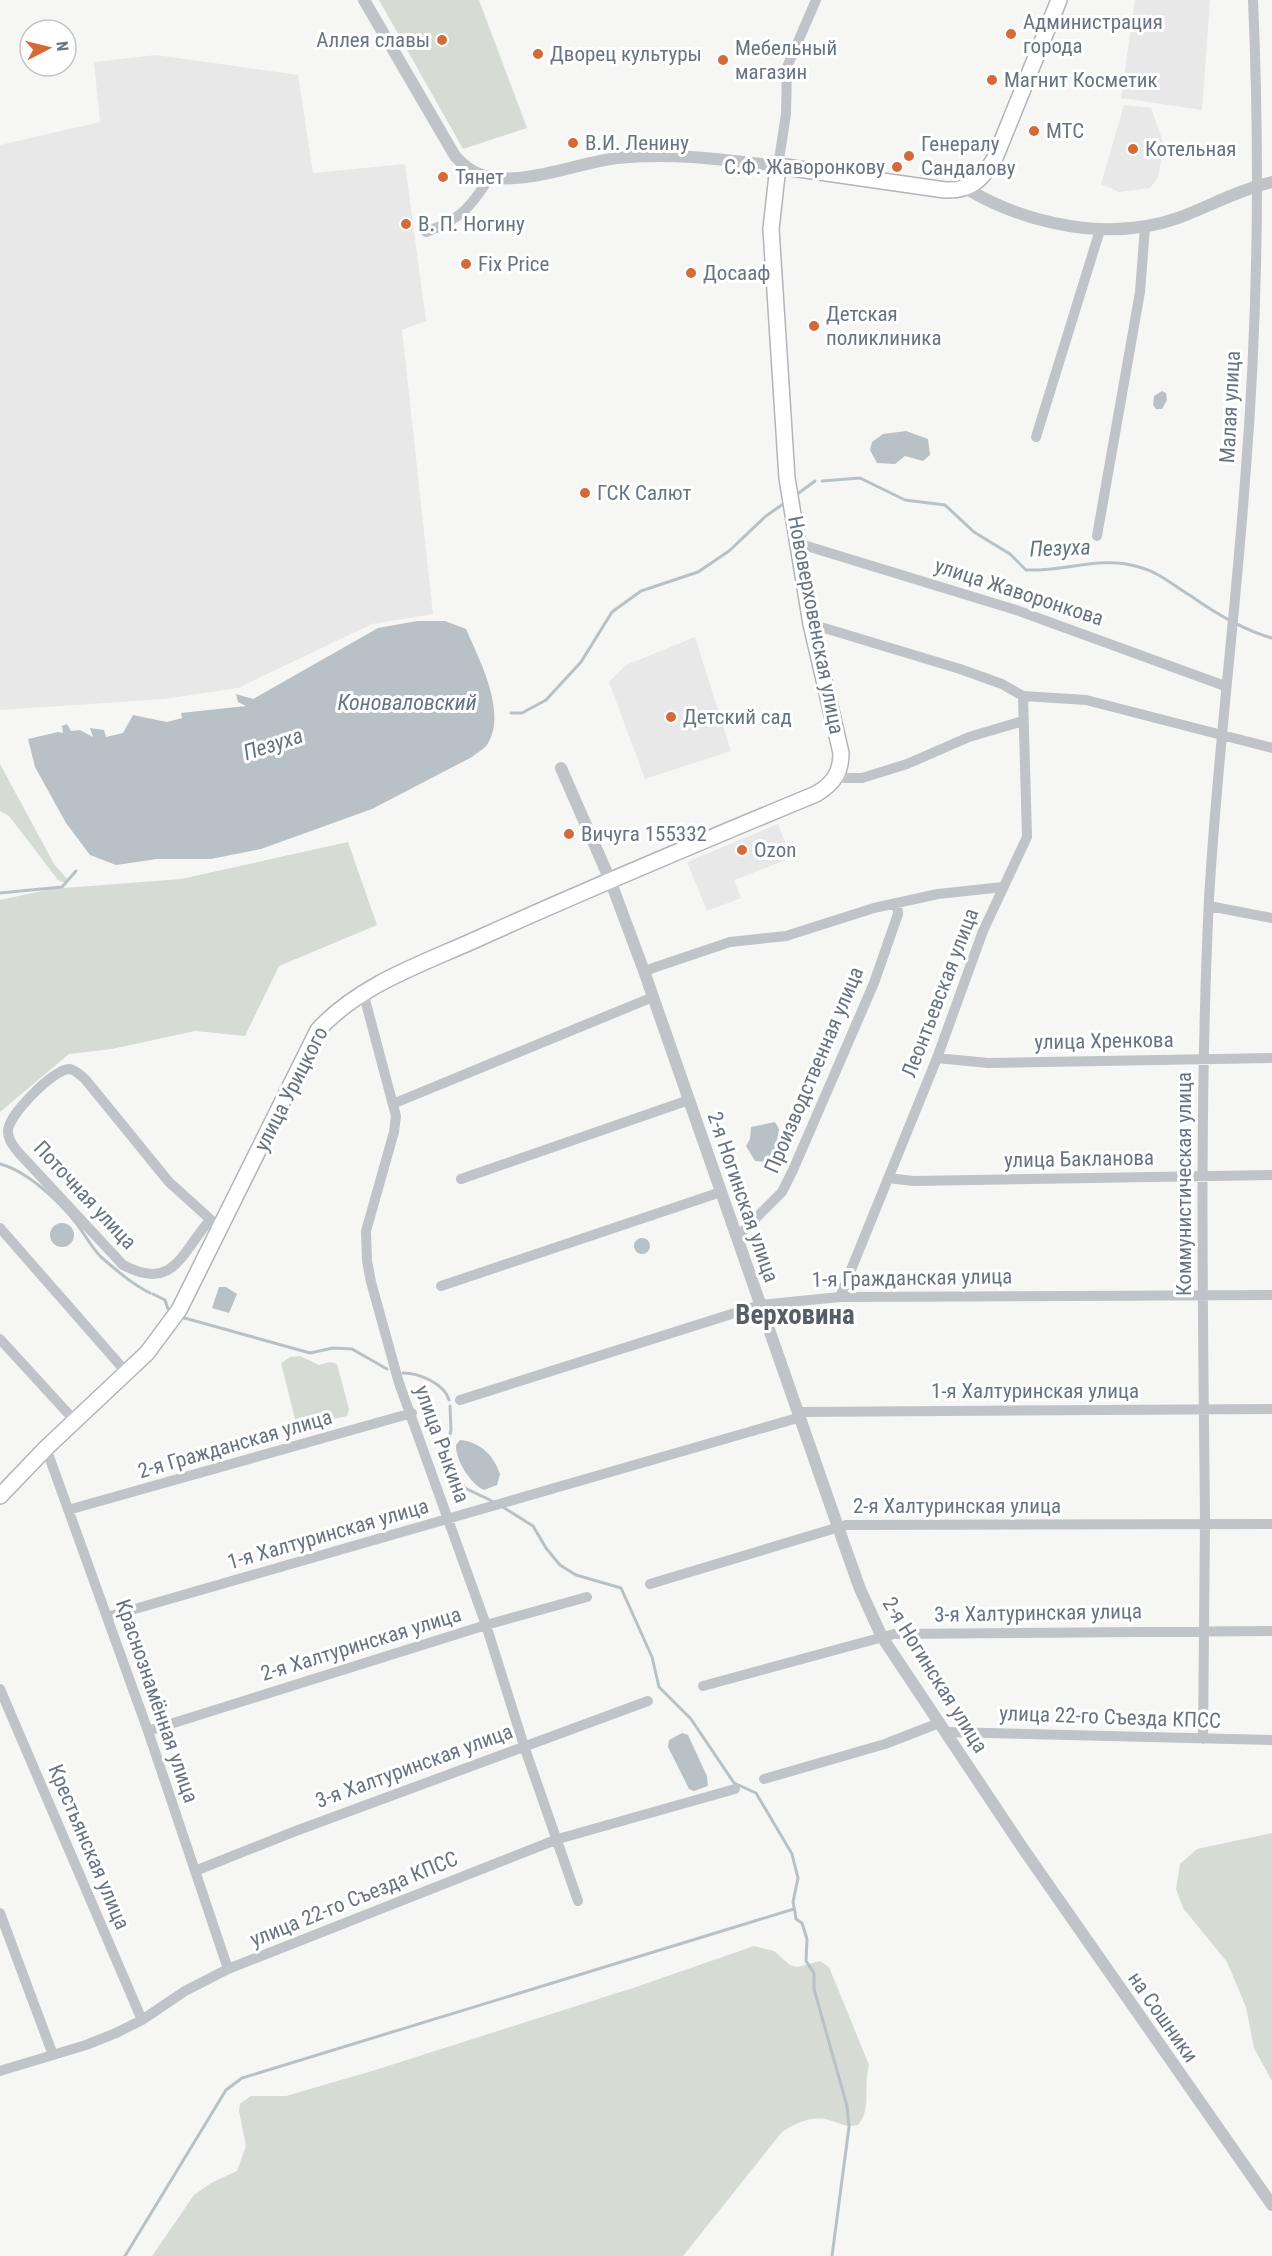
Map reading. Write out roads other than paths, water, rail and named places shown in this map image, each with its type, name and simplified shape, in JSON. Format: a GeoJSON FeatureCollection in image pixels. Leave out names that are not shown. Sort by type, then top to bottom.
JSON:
{"type":"FeatureCollection","features":[{"type":"Feature","properties":{"kind":"main road"},"geometry":{"type":"LineString","coordinates":[[778,166],[945,190],[967,189],[982,179],[995,158],[1059,0]]}},
{"type":"Feature","properties":{"kind":"main road","name":"Нововерховенская улица"},"geometry":{"type":"LineString","coordinates":[[778,166],[771,229],[787,478],[811,624],[838,734],[841,753],[838,772]]}},
{"type":"Feature","properties":{"kind":"main road","name":"улица Урицкого"},"geometry":{"type":"LineString","coordinates":[[3,1488],[147,1353],[179,1310],[215,1224],[318,1030],[336,1010],[363,992],[610,880],[816,794],[828,787],[838,772]]}},
{"type":"Feature","properties":{"kind":"street"},"geometry":{"type":"LineString","coordinates":[[364,0],[455,156],[468,170],[490,177],[514,178],[618,158],[685,156],[778,166],[786,114],[787,67],[816,0]]}},
{"type":"Feature","properties":{"kind":"street","name":"Малая улица"},"geometry":{"type":"LineString","coordinates":[[1232,630],[1245,481],[1259,185],[1253,0]]}},
{"type":"Feature","properties":{"kind":"street"},"geometry":{"type":"LineString","coordinates":[[426,232],[450,223],[470,207],[490,177]]}},
{"type":"Feature","properties":{"kind":"street"},"geometry":{"type":"LineString","coordinates":[[967,189],[994,205],[1023,215],[1100,230],[1123,230],[1179,218],[1259,185],[1272,182]]}},
{"type":"Feature","properties":{"kind":"street"},"geometry":{"type":"LineString","coordinates":[[1097,536],[1140,292],[1145,227]]}},
{"type":"Feature","properties":{"kind":"street"},"geometry":{"type":"LineString","coordinates":[[1036,437],[1100,230]]}},
{"type":"Feature","properties":{"kind":"street","name":"улица Жаворонкова"},"geometry":{"type":"LineString","coordinates":[[797,543],[1016,610],[1226,686]]}},
{"type":"Feature","properties":{"kind":"street"},"geometry":{"type":"LineString","coordinates":[[811,624],[960,669],[1002,684],[1023,696],[1086,700],[1272,748]]}},
{"type":"Feature","properties":{"kind":"street","name":"Коммунистическая улица"},"geometry":{"type":"LineString","coordinates":[[1203,1739],[1205,1524],[1201,1176],[1203,1058],[1209,906],[1221,734],[1232,630]]}},
{"type":"Feature","properties":{"kind":"street","name":"Леонтьевская улица"},"geometry":{"type":"LineString","coordinates":[[840,1297],[937,1058],[983,931],[1027,837],[1023,696]]}},
{"type":"Feature","properties":{"kind":"street"},"geometry":{"type":"LineString","coordinates":[[838,772],[844,778],[862,778],[907,764],[969,737],[1023,721]]}},
{"type":"Feature","properties":{"kind":"street","name":"2-я Ногинская улица"},"geometry":{"type":"LineString","coordinates":[[561,768],[610,880],[644,971],[860,1588],[882,1637],[1024,1850]]}},
{"type":"Feature","properties":{"kind":"street"},"geometry":{"type":"LineString","coordinates":[[644,971],[730,942],[786,936],[897,903],[973,889],[1003,887]]}},
{"type":"Feature","properties":{"kind":"street","name":"Производственная улица"},"geometry":{"type":"LineString","coordinates":[[737,1237],[782,1192],[794,1170],[874,983],[898,914],[897,903]]}},
{"type":"Feature","properties":{"kind":"street"},"geometry":{"type":"LineString","coordinates":[[1209,906],[1272,918]]}},
{"type":"Feature","properties":{"kind":"street","name":"улица Рыкина"},"geometry":{"type":"LineString","coordinates":[[363,992],[394,1103],[394,1132],[370,1212],[366,1245],[376,1301],[399,1383],[450,1520],[524,1746],[578,1900]]}},
{"type":"Feature","properties":{"kind":"street"},"geometry":{"type":"LineString","coordinates":[[394,1103],[653,997]]}},
{"type":"Feature","properties":{"kind":"street","name":"улица Хренкова"},"geometry":{"type":"LineString","coordinates":[[937,1058],[988,1062],[1272,1058]]}},
{"type":"Feature","properties":{"kind":"street","name":"Поточная улица"},"geometry":{"type":"LineString","coordinates":[[70,1069],[85,1079],[169,1182],[215,1224],[172,1269],[154,1275],[139,1273],[123,1265],[40,1176],[9,1139],[8,1129],[12,1118],[33,1093],[70,1069]]}},
{"type":"Feature","properties":{"kind":"street"},"geometry":{"type":"LineString","coordinates":[[461,1179],[689,1100]]}},
{"type":"Feature","properties":{"kind":"street","name":"улица Бакланова"},"geometry":{"type":"LineString","coordinates":[[888,1178],[913,1181],[1272,1175]]}},
{"type":"Feature","properties":{"kind":"street"},"geometry":{"type":"LineString","coordinates":[[441,1286],[721,1192]]}},
{"type":"Feature","properties":{"kind":"street"},"geometry":{"type":"LineString","coordinates":[[0,1228],[127,1373]]}},
{"type":"Feature","properties":{"kind":"street","name":"1-я Гражданская улица"},"geometry":{"type":"LineString","coordinates":[[460,1401],[760,1305],[840,1297],[1272,1294]]}},
{"type":"Feature","properties":{"kind":"street"},"geometry":{"type":"LineString","coordinates":[[0,1339],[75,1421]]}},
{"type":"Feature","properties":{"kind":"street","name":"1-я Халтуринская улица"},"geometry":{"type":"LineString","coordinates":[[107,1617],[450,1520],[800,1414],[1272,1410]]}},
{"type":"Feature","properties":{"kind":"street","name":"2-я Гражданская улица"},"geometry":{"type":"LineString","coordinates":[[68,1510],[412,1413]]}},
{"type":"Feature","properties":{"kind":"street","name":"Краснознамённая улица"},"geometry":{"type":"LineString","coordinates":[[46,1448],[148,1731],[228,1970]]}},
{"type":"Feature","properties":{"kind":"street","name":"2-я Халтуринская улица"},"geometry":{"type":"LineString","coordinates":[[650,1584],[838,1527],[1272,1524]]}},
{"type":"Feature","properties":{"kind":"street","name":"2-я Халтуринская улица"},"geometry":{"type":"LineString","coordinates":[[148,1731],[486,1625],[587,1597]]}},
{"type":"Feature","properties":{"kind":"street","name":"3-я Халтуринская улица"},"geometry":{"type":"LineString","coordinates":[[703,1686],[894,1634],[1272,1631]]}},
{"type":"Feature","properties":{"kind":"street","name":"Крестьянская улица"},"geometry":{"type":"LineString","coordinates":[[0,1689],[142,2020]]}},
{"type":"Feature","properties":{"kind":"street","name":"3-я Халтуринская улица"},"geometry":{"type":"LineString","coordinates":[[195,1871],[648,1701]]}},
{"type":"Feature","properties":{"kind":"street","name":"улица 22-го Съезда КПСС"},"geometry":{"type":"LineString","coordinates":[[764,1779],[943,1728],[1272,1740]]}},
{"type":"Feature","properties":{"kind":"street","name":"улица 22-го Съезда КПСС"},"geometry":{"type":"LineString","coordinates":[[0,2071],[86,2045],[142,2020],[184,1991],[228,1970],[558,1839],[735,1790]]}},
{"type":"Feature","properties":{"kind":"street","name":"на Сошники"},"geometry":{"type":"LineString","coordinates":[[1024,1850],[1272,2205]]}},
{"type":"Feature","properties":{"kind":"street"},"geometry":{"type":"LineString","coordinates":[[0,1913],[53,2055]]}},
{"type":"Feature","properties":{"kind":"water"},"geometry":{"type":"Polygon","coordinates":[[[1162,391],[1166,393],[1167,400],[1162,409],[1156,409],[1153,405],[1154,396],[1162,391]]]}},
{"type":"Feature","properties":{"kind":"water"},"geometry":{"type":"Polygon","coordinates":[[[906,431],[928,439],[930,455],[923,461],[905,456],[895,464],[877,463],[870,450],[872,442],[883,434],[906,431]]]}},
{"type":"Feature","properties":{"kind":"water","name":"Коноваловский"},"geometry":{"type":"Polygon","coordinates":[[[417,621],[445,621],[466,629],[489,686],[493,702],[493,732],[487,745],[472,757],[372,809],[261,849],[211,859],[157,859],[116,865],[90,855],[66,823],[35,767],[28,739],[58,732],[63,733],[62,726],[67,724],[71,731],[80,730],[93,737],[90,728],[104,730],[106,737],[123,733],[133,715],[167,722],[182,718],[181,713],[246,706],[238,702],[236,694],[253,699],[378,628],[417,621]]]}},
{"type":"Feature","properties":{"kind":"water"},"geometry":{"type":"Polygon","coordinates":[[[775,1122],[779,1129],[774,1159],[767,1162],[755,1161],[746,1146],[750,1139],[751,1127],[775,1122]]]}},
{"type":"Feature","properties":{"kind":"water"},"geometry":{"type":"Polygon","coordinates":[[[62,1223],[71,1226],[74,1235],[71,1244],[62,1247],[53,1244],[50,1235],[53,1226],[62,1223]]]}},
{"type":"Feature","properties":{"kind":"water"},"geometry":{"type":"Polygon","coordinates":[[[642,1238],[650,1246],[642,1254],[634,1246],[642,1238]]]}},
{"type":"Feature","properties":{"kind":"water"},"geometry":{"type":"Polygon","coordinates":[[[219,1287],[226,1287],[237,1294],[229,1313],[212,1308],[219,1287]]]}},
{"type":"Feature","properties":{"kind":"water"},"geometry":{"type":"Polygon","coordinates":[[[460,1440],[468,1441],[486,1451],[500,1474],[497,1485],[484,1490],[469,1477],[456,1451],[456,1445],[460,1440]]]}},
{"type":"Feature","properties":{"kind":"water"},"geometry":{"type":"Polygon","coordinates":[[[682,1733],[688,1735],[707,1776],[708,1786],[694,1791],[689,1789],[668,1747],[669,1740],[682,1733]]]}},
{"type":"Feature","properties":{"kind":"waterway","name":"Пезуха"},"geometry":{"type":"LineString","coordinates":[[822,481],[860,478],[905,500],[945,505],[974,532],[1010,554],[1026,570],[1097,563],[1125,564],[1146,569],[1230,620],[1272,638]]}},
{"type":"Feature","properties":{"kind":"waterway","name":"Пезуха"},"geometry":{"type":"LineString","coordinates":[[796,495],[815,481]]}},
{"type":"Feature","properties":{"kind":"waterway","name":"Пезуха"},"geometry":{"type":"LineString","coordinates":[[511,713],[522,713],[546,700],[581,662],[612,612],[641,591],[698,572],[729,551],[766,516],[786,502]]}},
{"type":"Feature","properties":{"kind":"waterway","name":"Пезуха"},"geometry":{"type":"LineString","coordinates":[[0,893],[62,887],[76,871]]}},
{"type":"Feature","properties":{"kind":"waterway"},"geometry":{"type":"LineString","coordinates":[[0,1164],[21,1173],[42,1188],[69,1214],[101,1257],[118,1272],[150,1293]]}},
{"type":"Feature","properties":{"kind":"waterway"},"geometry":{"type":"LineString","coordinates":[[153,1294],[165,1300],[168,1309]]}},
{"type":"Feature","properties":{"kind":"waterway"},"geometry":{"type":"LineString","coordinates":[[181,1317],[310,1353],[333,1348],[352,1349],[387,1369]]}},
{"type":"Feature","properties":{"kind":"waterway"},"geometry":{"type":"LineString","coordinates":[[403,1373],[416,1375],[437,1384],[447,1394],[449,1400]]}},
{"type":"Feature","properties":{"kind":"waterway"},"geometry":{"type":"LineString","coordinates":[[450,1406],[451,1430],[446,1449],[447,1461],[465,1488],[492,1501]]}},
{"type":"Feature","properties":{"kind":"waterway"},"geometry":{"type":"LineString","coordinates":[[503,1507],[533,1526],[546,1548],[560,1565],[576,1575],[621,1588],[652,1657],[659,1687],[691,1719],[734,1783],[756,1793],[792,1854],[798,1878],[793,1902],[796,1919],[802,1923],[807,1939],[806,1961],[814,1973],[814,1989],[847,2106],[849,2127],[832,2256]]}},
{"type":"Feature","properties":{"kind":"waterway"},"geometry":{"type":"LineString","coordinates":[[125,2256],[226,2090],[242,2078],[794,1909]]}},
{"type":"Feature","properties":{"kind":"place","name":"Администрация города"},"geometry":{"type":"Point","coordinates":[1011,34]}},
{"type":"Feature","properties":{"kind":"place","name":"Аллея славы"},"geometry":{"type":"Point","coordinates":[442,40]}},
{"type":"Feature","properties":{"kind":"place","name":"Дворец культуры"},"geometry":{"type":"Point","coordinates":[538,54]}},
{"type":"Feature","properties":{"kind":"place","name":"Мебельный магазин"},"geometry":{"type":"Point","coordinates":[723,60]}},
{"type":"Feature","properties":{"kind":"place","name":"Магнит Косметик"},"geometry":{"type":"Point","coordinates":[992,80]}},
{"type":"Feature","properties":{"kind":"place","name":"МТС"},"geometry":{"type":"Point","coordinates":[1034,131]}},
{"type":"Feature","properties":{"kind":"place","name":"В.И. Ленину"},"geometry":{"type":"Point","coordinates":[573,143]}},
{"type":"Feature","properties":{"kind":"place","name":"Котельная"},"geometry":{"type":"Point","coordinates":[1133,149]}},
{"type":"Feature","properties":{"kind":"place","name":"Генералу Сандалову"},"geometry":{"type":"Point","coordinates":[909,156]}},
{"type":"Feature","properties":{"kind":"place","name":"С.Ф. Жаворонкову"},"geometry":{"type":"Point","coordinates":[897,167]}},
{"type":"Feature","properties":{"kind":"place","name":"Тянет"},"geometry":{"type":"Point","coordinates":[443,177]}},
{"type":"Feature","properties":{"kind":"place","name":"В. П. Ногину"},"geometry":{"type":"Point","coordinates":[406,224]}},
{"type":"Feature","properties":{"kind":"place","name":"Fix Price"},"geometry":{"type":"Point","coordinates":[466,264]}},
{"type":"Feature","properties":{"kind":"place","name":"Досааф"},"geometry":{"type":"Point","coordinates":[691,273]}},
{"type":"Feature","properties":{"kind":"place","name":"Детская поликлиника"},"geometry":{"type":"Point","coordinates":[814,326]}},
{"type":"Feature","properties":{"kind":"place","name":"ГСК Салют"},"geometry":{"type":"Point","coordinates":[585,493]}},
{"type":"Feature","properties":{"kind":"place","name":"Детский сад"},"geometry":{"type":"Point","coordinates":[671,717]}},
{"type":"Feature","properties":{"kind":"place","name":"Вичуга 155332"},"geometry":{"type":"Point","coordinates":[569,834]}},
{"type":"Feature","properties":{"kind":"place","name":"Ozon"},"geometry":{"type":"Point","coordinates":[742,850]}},
{"type":"Feature","properties":{"kind":"district","name":"Верховина"},"geometry":{"type":"Point","coordinates":[795,1315]}}]}
